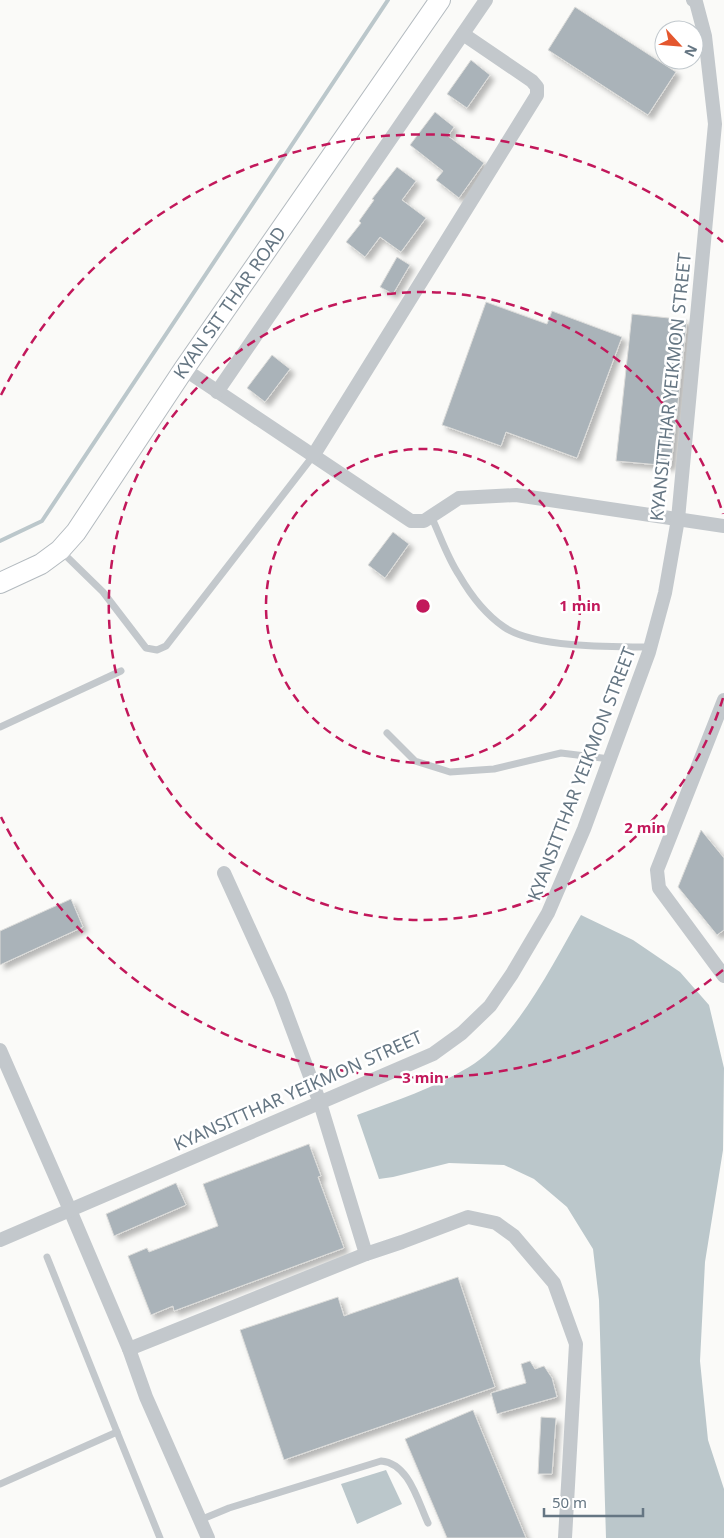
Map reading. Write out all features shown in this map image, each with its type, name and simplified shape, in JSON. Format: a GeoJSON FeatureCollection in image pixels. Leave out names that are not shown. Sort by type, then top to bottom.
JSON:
{"type":"FeatureCollection","features":[{"type":"Feature","properties":{"kind":"main road","name":"KYAN SIT THAR ROAD"},"geometry":{"type":"LineString","coordinates":[[0,583],[41,564],[60,550],[76,532],[184,369],[440,0]]}},
{"type":"Feature","properties":{"kind":"street"},"geometry":{"type":"LineString","coordinates":[[217,392],[486,0]]}},
{"type":"Feature","properties":{"kind":"street","name":"KYANSITTHAR YEIKMON STREET"},"geometry":{"type":"LineString","coordinates":[[0,1240],[432,1054],[462,1032],[490,1006],[512,974],[548,913],[584,829],[651,647],[665,593],[678,519],[715,124],[705,36],[696,2],[693,0]]}},
{"type":"Feature","properties":{"kind":"street"},"geometry":{"type":"LineString","coordinates":[[313,456],[537,95],[537,87],[532,81],[463,34]]}},
{"type":"Feature","properties":{"kind":"street"},"geometry":{"type":"LineString","coordinates":[[184,369],[411,521],[424,520],[459,498],[516,495],[724,526]]}},
{"type":"Feature","properties":{"kind":"street"},"geometry":{"type":"LineString","coordinates":[[724,700],[657,870],[658,888],[724,976]]}},
{"type":"Feature","properties":{"kind":"street"},"geometry":{"type":"LineString","coordinates":[[224,873],[280,996],[320,1103],[366,1254]]}},
{"type":"Feature","properties":{"kind":"street"},"geometry":{"type":"LineString","coordinates":[[0,1050],[129,1349],[146,1397],[208,1538]]}},
{"type":"Feature","properties":{"kind":"street"},"geometry":{"type":"LineString","coordinates":[[129,1349],[366,1254],[468,1217],[496,1223],[514,1236],[554,1283],[576,1344],[565,1538]]}},
{"type":"Feature","properties":{"kind":"lane"},"geometry":{"type":"LineString","coordinates":[[60,550],[103,592],[146,648],[157,650],[166,646],[313,456]]}},
{"type":"Feature","properties":{"kind":"lane"},"geometry":{"type":"LineString","coordinates":[[431,516],[458,574],[484,610],[505,628],[528,638],[590,646],[651,647]]}},
{"type":"Feature","properties":{"kind":"lane"},"geometry":{"type":"LineString","coordinates":[[0,727],[121,671]]}},
{"type":"Feature","properties":{"kind":"lane"},"geometry":{"type":"LineString","coordinates":[[388,733],[416,761],[450,772],[494,769],[561,753],[610,759]]}},
{"type":"Feature","properties":{"kind":"lane"},"geometry":{"type":"LineString","coordinates":[[47,1257],[160,1538]]}},
{"type":"Feature","properties":{"kind":"lane"},"geometry":{"type":"LineString","coordinates":[[0,1484],[117,1432]]}},
{"type":"Feature","properties":{"kind":"lane"},"geometry":{"type":"LineString","coordinates":[[200,1520],[229,1508],[381,1461],[393,1464],[408,1479],[428,1523]]}},
{"type":"Feature","properties":{"kind":"shaded area"},"geometry":{"type":"Polygon","coordinates":[[[581,915],[633,940],[680,972],[709,1005],[724,1068],[723,1150],[705,1262],[700,1361],[708,1440],[724,1489],[724,1538],[606,1538],[599,1300],[593,1249],[567,1207],[534,1179],[504,1165],[449,1163],[379,1179],[357,1115],[414,1094],[442,1081],[469,1067],[486,1054],[503,1038],[518,1019],[546,977],[581,915]]]}},
{"type":"Feature","properties":{"kind":"shaded area"},"geometry":{"type":"Polygon","coordinates":[[[386,1470],[402,1504],[357,1524],[341,1484],[386,1470]]]}},
{"type":"Feature","properties":{"kind":"building"},"geometry":{"type":"Polygon","coordinates":[[[575,7],[654,58],[654,70],[673,70],[676,72],[648,115],[548,50],[575,7]]]}},
{"type":"Feature","properties":{"kind":"building"},"geometry":{"type":"Polygon","coordinates":[[[471,60],[490,75],[467,108],[447,94],[471,60]]]}},
{"type":"Feature","properties":{"kind":"building"},"geometry":{"type":"Polygon","coordinates":[[[435,112],[454,127],[448,136],[484,163],[459,198],[436,180],[443,171],[410,145],[435,112]]]}},
{"type":"Feature","properties":{"kind":"building"},"geometry":{"type":"Polygon","coordinates":[[[397,167],[416,181],[402,200],[426,218],[401,252],[380,237],[365,257],[346,242],[361,223],[359,221],[374,200],[372,199],[397,167]]]}},
{"type":"Feature","properties":{"kind":"building"},"geometry":{"type":"Polygon","coordinates":[[[397,257],[410,265],[393,294],[380,287],[397,257]]]}},
{"type":"Feature","properties":{"kind":"building"},"geometry":{"type":"Polygon","coordinates":[[[486,302],[547,324],[552,311],[622,337],[577,458],[506,432],[501,446],[442,425],[486,302]]]}},
{"type":"Feature","properties":{"kind":"building"},"geometry":{"type":"Polygon","coordinates":[[[632,314],[687,320],[671,466],[616,461],[632,314]]]}},
{"type":"Feature","properties":{"kind":"building"},"geometry":{"type":"Polygon","coordinates":[[[272,355],[290,369],[265,402],[247,388],[272,355]]]}},
{"type":"Feature","properties":{"kind":"building"},"geometry":{"type":"Polygon","coordinates":[[[393,532],[409,544],[385,578],[368,565],[393,532]]]}},
{"type":"Feature","properties":{"kind":"building"},"geometry":{"type":"Polygon","coordinates":[[[701,830],[724,858],[724,930],[717,935],[678,887],[701,830]]]}},
{"type":"Feature","properties":{"kind":"building"},"geometry":{"type":"Polygon","coordinates":[[[71,899],[83,927],[0,965],[0,931],[71,899]]]}},
{"type":"Feature","properties":{"kind":"building"},"geometry":{"type":"Polygon","coordinates":[[[309,1144],[321,1176],[318,1177],[344,1248],[174,1311],[173,1306],[151,1315],[128,1256],[147,1248],[149,1252],[218,1226],[203,1184],[309,1144]]]}},
{"type":"Feature","properties":{"kind":"building"},"geometry":{"type":"Polygon","coordinates":[[[176,1183],[186,1205],[114,1236],[106,1214],[176,1183]]]}},
{"type":"Feature","properties":{"kind":"building"},"geometry":{"type":"Polygon","coordinates":[[[458,1277],[495,1387],[284,1460],[240,1330],[338,1297],[344,1316],[458,1277]]]}},
{"type":"Feature","properties":{"kind":"building"},"geometry":{"type":"Polygon","coordinates":[[[530,1361],[535,1369],[544,1366],[552,1378],[557,1397],[497,1414],[491,1393],[526,1383],[521,1364],[530,1361]]]}},
{"type":"Feature","properties":{"kind":"building"},"geometry":{"type":"Polygon","coordinates":[[[473,1410],[526,1538],[447,1538],[405,1439],[473,1410]]]}},
{"type":"Feature","properties":{"kind":"building"},"geometry":{"type":"Polygon","coordinates":[[[541,1417],[556,1418],[552,1474],[538,1474],[541,1417]]]}},
{"type":"Feature","properties":{"kind":"waterway"},"geometry":{"type":"LineString","coordinates":[[0,541],[42,521],[388,0]]}}]}
